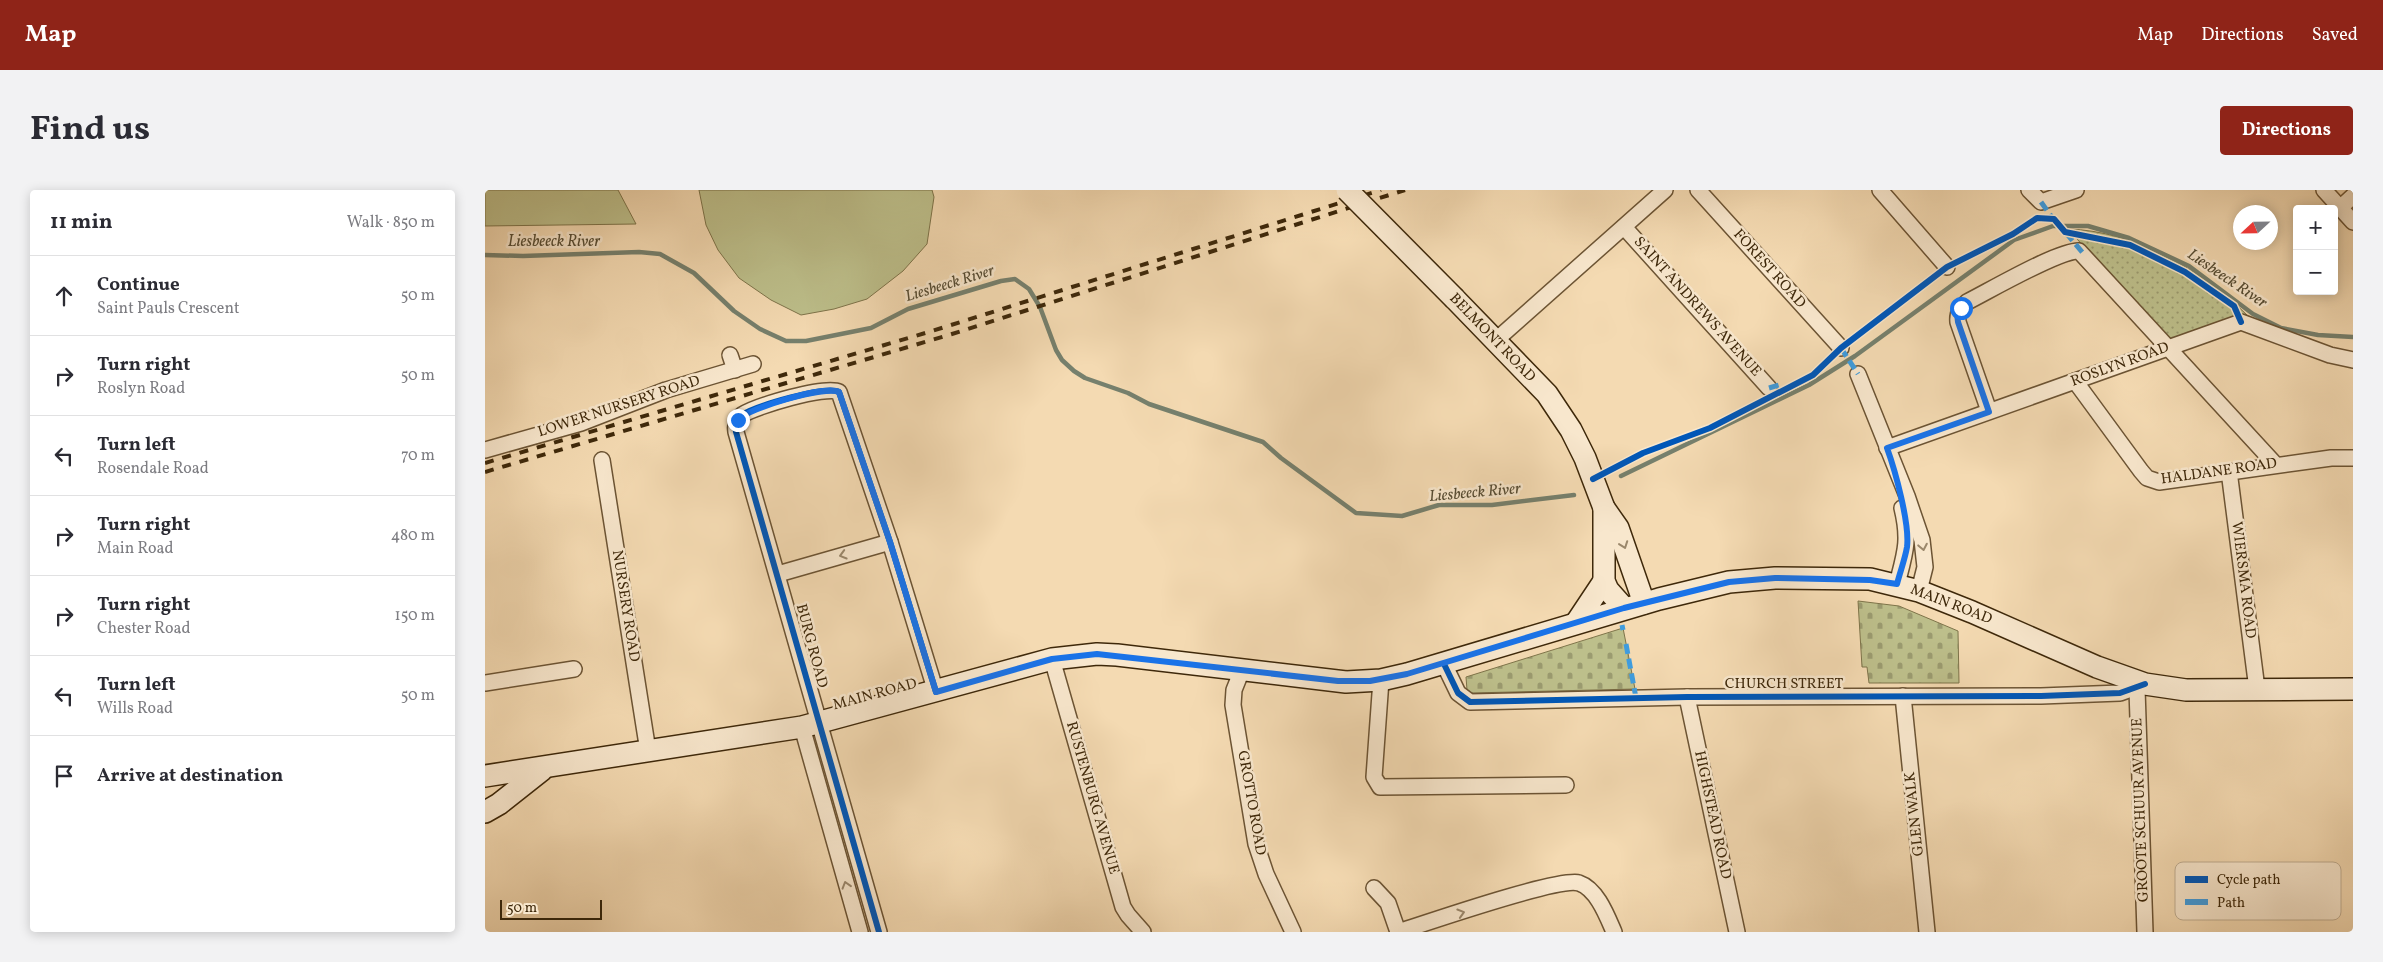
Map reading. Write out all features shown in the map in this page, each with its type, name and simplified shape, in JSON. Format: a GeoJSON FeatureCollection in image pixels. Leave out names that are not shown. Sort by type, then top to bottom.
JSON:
{"type":"FeatureCollection","features":[{"type":"Feature","properties":{"kind":"main road","name":"BELMONT ROAD"},"geometry":{"type":"LineString","coordinates":[[1347,190],[1547,394],[1582,452],[1604,508],[1618,528],[1634,606]]}},
{"type":"Feature","properties":{"kind":"main road","name":"BELMONT ROAD"},"geometry":{"type":"LineString","coordinates":[[1604,508],[1604,581]]}},
{"type":"Feature","properties":{"kind":"main road","name":"MAIN ROAD"},"geometry":{"type":"LineString","coordinates":[[485,776],[810,725],[1052,659],[1097,654],[1346,682],[1381,680],[1444,664],[1634,606],[1707,587],[1751,579],[1870,580],[1897,584],[1955,604],[2141,686],[2186,690],[2353,689]]}},
{"type":"Feature","properties":{"kind":"main road"},"geometry":{"type":"LineString","coordinates":[[1604,581],[1608,590],[1634,606]]}},
{"type":"Feature","properties":{"kind":"main road"},"geometry":{"type":"LineString","coordinates":[[1576,623],[1604,581]]}},
{"type":"Feature","properties":{"kind":"main road"},"geometry":{"type":"LineString","coordinates":[[485,812],[499,804],[546,767]]}},
{"type":"Feature","properties":{"kind":"street"},"geometry":{"type":"LineString","coordinates":[[1495,341],[1665,190]]}},
{"type":"Feature","properties":{"kind":"street","name":"FOREST ROAD"},"geometry":{"type":"LineString","coordinates":[[1698,190],[1841,348]]}},
{"type":"Feature","properties":{"kind":"street"},"geometry":{"type":"LineString","coordinates":[[1880,190],[1947,267]]}},
{"type":"Feature","properties":{"kind":"street"},"geometry":{"type":"LineString","coordinates":[[2029,190],[2041,202],[2076,190]]}},
{"type":"Feature","properties":{"kind":"street"},"geometry":{"type":"LineString","coordinates":[[2324,190],[2353,222]]}},
{"type":"Feature","properties":{"kind":"street"},"geometry":{"type":"LineString","coordinates":[[2340,208],[2353,196]]}},
{"type":"Feature","properties":{"kind":"street","name":"SAINT ANDREWS AVENUE"},"geometry":{"type":"LineString","coordinates":[[1624,227],[1769,388]]}},
{"type":"Feature","properties":{"kind":"street"},"geometry":{"type":"LineString","coordinates":[[1989,412],[1958,322],[1957,314],[1967,302],[2027,271],[2076,251],[2083,253],[2275,464]]}},
{"type":"Feature","properties":{"kind":"street","name":"ROSLYN ROAD"},"geometry":{"type":"LineString","coordinates":[[1887,448],[2241,322],[2330,355],[2353,360]]}},
{"type":"Feature","properties":{"kind":"street"},"geometry":{"type":"LineString","coordinates":[[730,355],[735,370]]}},
{"type":"Feature","properties":{"kind":"street","name":"LOWER NURSERY ROAD"},"geometry":{"type":"LineString","coordinates":[[485,450],[581,423],[666,390],[753,364]]}},
{"type":"Feature","properties":{"kind":"street"},"geometry":{"type":"LineString","coordinates":[[1858,374],[1894,468],[1907,496],[1923,548],[1925,567],[1919,591]]}},
{"type":"Feature","properties":{"kind":"street","name":"HALDANE ROAD"},"geometry":{"type":"LineString","coordinates":[[2075,381],[2147,478],[2159,482],[2275,464],[2335,457],[2353,458]]}},
{"type":"Feature","properties":{"kind":"street","name":"BURG ROAD"},"geometry":{"type":"LineString","coordinates":[[860,932],[835,849],[778,574],[736,432],[736,424],[741,416],[773,403],[829,389],[839,392],[890,542]]}},
{"type":"Feature","properties":{"kind":"street","name":"NURSERY ROAD"},"geometry":{"type":"LineString","coordinates":[[602,460],[648,751]]}},
{"type":"Feature","properties":{"kind":"street"},"geometry":{"type":"LineString","coordinates":[[1894,468],[1907,538],[1907,548],[1897,584]]}},
{"type":"Feature","properties":{"kind":"street","name":"WIERSMA ROAD"},"geometry":{"type":"LineString","coordinates":[[2229,471],[2257,689]]}},
{"type":"Feature","properties":{"kind":"street"},"geometry":{"type":"LineString","coordinates":[[778,574],[890,542],[936,692]]}},
{"type":"Feature","properties":{"kind":"street","name":"RUSTENBURG AVENUE"},"geometry":{"type":"LineString","coordinates":[[1052,659],[1123,907],[1127,915],[1143,932]]}},
{"type":"Feature","properties":{"kind":"street","name":"CHURCH STREET"},"geometry":{"type":"LineString","coordinates":[[1444,664],[1458,693],[1470,702],[1687,697],[2041,696],[2110,694],[2141,686]]}},
{"type":"Feature","properties":{"kind":"street"},"geometry":{"type":"LineString","coordinates":[[485,683],[574,669]]}},
{"type":"Feature","properties":{"kind":"street","name":"GROTTO ROAD"},"geometry":{"type":"LineString","coordinates":[[1242,670],[1234,690],[1233,705],[1253,829],[1266,874],[1293,932]]}},
{"type":"Feature","properties":{"kind":"street"},"geometry":{"type":"LineString","coordinates":[[1381,680],[1374,777],[1380,787],[1566,785]]}},
{"type":"Feature","properties":{"kind":"street","name":"GROOTE SCHUUR AVENUE"},"geometry":{"type":"LineString","coordinates":[[2141,686],[2145,932]]}},
{"type":"Feature","properties":{"kind":"street","name":"GLEN WALK"},"geometry":{"type":"LineString","coordinates":[[1903,696],[1927,932]]}},
{"type":"Feature","properties":{"kind":"street","name":"HIGHSTEAD ROAD"},"geometry":{"type":"LineString","coordinates":[[1687,697],[1737,932]]}},
{"type":"Feature","properties":{"kind":"street","name":"BURG ROAD"},"geometry":{"type":"LineString","coordinates":[[810,725],[879,932]]}},
{"type":"Feature","properties":{"kind":"street"},"geometry":{"type":"LineString","coordinates":[[1374,888],[1388,903],[1398,932],[1544,887],[1571,882],[1581,884],[1592,893],[1614,932]]}},
{"type":"Feature","properties":{"kind":"green space"},"geometry":{"type":"Polygon","coordinates":[[[485,190],[618,190],[636,224],[485,226],[485,190]]]}},
{"type":"Feature","properties":{"kind":"green space"},"geometry":{"type":"Polygon","coordinates":[[[699,190],[932,190],[934,197],[927,244],[903,271],[867,299],[834,309],[801,315],[771,300],[739,278],[718,250],[706,225],[699,190]]]}},
{"type":"Feature","properties":{"kind":"green space"},"geometry":{"type":"Polygon","coordinates":[[[2068,229],[2093,231],[2118,237],[2142,245],[2165,256],[2209,282],[2247,315],[2169,341],[2068,229]]]}},
{"type":"Feature","properties":{"kind":"green space"},"geometry":{"type":"Polygon","coordinates":[[[1858,601],[1899,606],[1958,631],[1959,683],[1869,683],[1867,667],[1862,667],[1858,601]]]}},
{"type":"Feature","properties":{"kind":"green space"},"geometry":{"type":"Polygon","coordinates":[[[1623,628],[1635,689],[1471,693],[1467,690],[1466,677],[1623,628]]]}},
{"type":"Feature","properties":{"kind":"waterway","name":"Liesbeeck River"},"geometry":{"type":"LineString","coordinates":[[1621,476],[1809,385],[1855,356],[2014,240],[2053,226],[2088,226],[2129,238],[2189,266],[2253,314],[2281,328],[2318,335],[2353,337]]}},
{"type":"Feature","properties":{"kind":"waterway","name":"Liesbeeck River"},"geometry":{"type":"LineString","coordinates":[[485,255],[523,256],[639,252],[660,254],[694,273],[734,311],[760,329],[786,341],[806,341],[871,328],[908,309],[1001,281],[1015,279],[1029,289],[1040,307],[1056,350],[1062,360],[1074,371],[1085,378],[1128,393],[1149,404],[1263,442],[1281,458],[1356,513],[1402,516],[1439,505],[1492,505],[1574,495]]}},
{"type":"Feature","properties":{"kind":"railway"},"geometry":{"type":"LineString","coordinates":[[485,463],[932,331],[1381,190]]}},
{"type":"Feature","properties":{"kind":"railway"},"geometry":{"type":"LineString","coordinates":[[485,472],[952,334],[1405,190]]}},
{"type":"Feature","properties":{"kind":"marked path"},"geometry":{"type":"LineString","coordinates":[[2041,202],[2054,220]]}},
{"type":"Feature","properties":{"kind":"marked path"},"geometry":{"type":"LineString","coordinates":[[2066,233],[2083,253]]}},
{"type":"Feature","properties":{"kind":"marked path"},"geometry":{"type":"LineString","coordinates":[[1841,348],[1858,374]]}},
{"type":"Feature","properties":{"kind":"marked path"},"geometry":{"type":"LineString","coordinates":[[1769,388],[1779,385]]}},
{"type":"Feature","properties":{"kind":"marked path"},"geometry":{"type":"LineString","coordinates":[[1622,625],[1623,630]]}},
{"type":"Feature","properties":{"kind":"marked path"},"geometry":{"type":"LineString","coordinates":[[1626,644],[1636,698]]}},
{"type":"Feature","properties":{"kind":"cycle path"},"geometry":{"type":"LineString","coordinates":[[1593,479],[1643,453],[1710,428],[1813,375],[1841,348],[1947,267],[2013,234],[2037,218],[2054,219],[2065,232],[2130,245],[2185,272],[2234,306],[2241,322]]}},
{"type":"Feature","properties":{"kind":"cycle path"},"geometry":{"type":"LineString","coordinates":[[879,932],[736,432],[736,422],[742,415],[775,402],[806,394],[820,391],[839,392],[890,542],[936,692]]}},
{"type":"Feature","properties":{"kind":"cycle path"},"geometry":{"type":"LineString","coordinates":[[1444,664],[1458,693],[1470,702],[1687,697],[2041,696],[2120,693],[2145,684]]}},
{"type":"Feature","properties":{"kind":"route"},"geometry":{"type":"LineString","coordinates":[[738,420],[749,412],[773,403],[829,389],[839,392],[843,399],[890,542],[936,692],[1052,659],[1074,655],[1097,654],[1338,681],[1381,680],[1395,678],[1624,608],[1729,582],[1775,578],[1870,580],[1897,584],[1907,548],[1907,526],[1894,468],[1887,448],[1989,412],[1958,322],[1957,314],[1961,308]]}}]}
